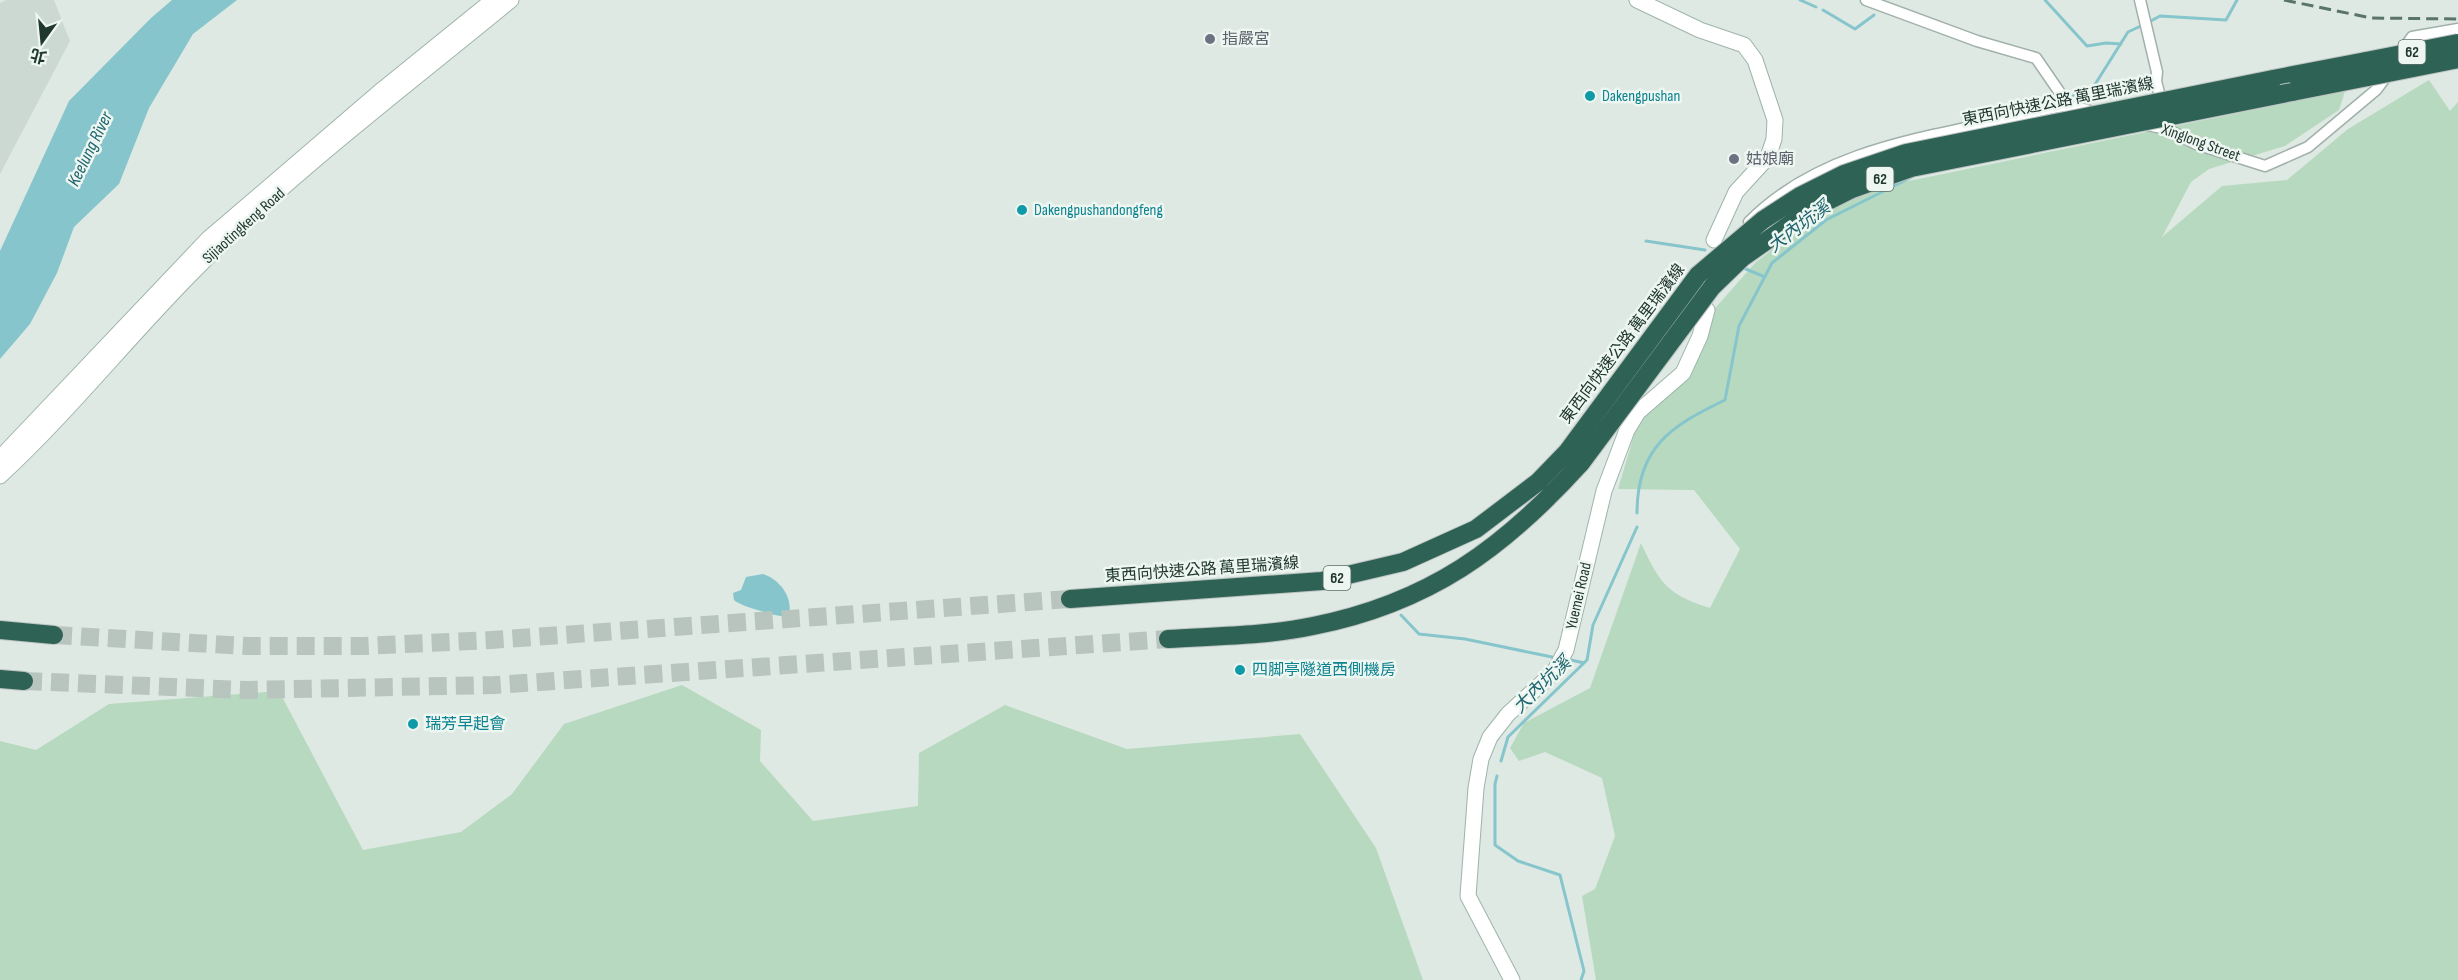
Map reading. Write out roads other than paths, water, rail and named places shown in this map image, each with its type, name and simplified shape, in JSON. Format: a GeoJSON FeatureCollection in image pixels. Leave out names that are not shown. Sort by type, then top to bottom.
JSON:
{"type":"FeatureCollection","features":[{"type":"Feature","properties":{"kind":"highway","name":"東西向快速公路 萬里瑞濱線"},"geometry":{"type":"LineString","coordinates":[[1168,639],[1312,627],[1359,615],[1399,601],[1436,584],[1482,556],[1516,529],[1712,287],[1750,252],[1810,210],[1852,189],[1911,168],[2292,92],[2458,43]]}},
{"type":"Feature","properties":{"kind":"highway","name":"東西向快速公路 萬里瑞濱線"},"geometry":{"type":"LineString","coordinates":[[1070,599],[1322,581],[1403,562],[1439,548],[1493,517],[1574,457],[1698,275],[1762,220],[1800,196],[1844,174],[1906,153],[2273,79],[2458,60]]}},
{"type":"Feature","properties":{"kind":"highway"},"geometry":{"type":"LineString","coordinates":[[0,630],[54,635]]}},
{"type":"Feature","properties":{"kind":"highway"},"geometry":{"type":"LineString","coordinates":[[0,679],[24,681]]}},
{"type":"Feature","properties":{"kind":"street","name":"Sijiaotingkeng Road"},"geometry":{"type":"LineString","coordinates":[[0,458],[208,239],[374,97],[493,0]]}},
{"type":"Feature","properties":{"kind":"street","name":"Sijiaotingkeng Road"},"geometry":{"type":"LineString","coordinates":[[0,476],[60,416],[191,274],[291,183],[511,0]]}},
{"type":"Feature","properties":{"kind":"street"},"geometry":{"type":"LineString","coordinates":[[1637,0],[1700,30],[1744,45],[1755,60],[1775,120],[1774,139],[1768,158],[1736,192],[1714,247]]}},
{"type":"Feature","properties":{"kind":"street"},"geometry":{"type":"LineString","coordinates":[[1866,0],[1977,41],[2036,58],[2069,106]]}},
{"type":"Feature","properties":{"kind":"street"},"geometry":{"type":"LineString","coordinates":[[2140,0],[2167,129]]}},
{"type":"Feature","properties":{"kind":"street","name":"Xinglong Street"},"geometry":{"type":"LineString","coordinates":[[1714,247],[1796,183],[1853,156],[1935,135],[2069,106],[2167,129],[2196,144],[2265,165],[2308,147],[2376,90],[2412,37],[2458,29]]}},
{"type":"Feature","properties":{"kind":"street"},"geometry":{"type":"LineString","coordinates":[[2116,118],[2136,112],[2150,97],[2157,77]]}},
{"type":"Feature","properties":{"kind":"street","name":"Yuemei Road"},"geometry":{"type":"LineString","coordinates":[[1512,980],[1494,941],[1468,896],[1476,788],[1481,759],[1490,737],[1508,714],[1554,672],[1566,650],[1604,491],[1626,430],[1638,412],[1683,373],[1700,336],[1707,310]]}},
{"type":"Feature","properties":{"kind":"water","name":"Keelung River"},"geometry":{"type":"Polygon","coordinates":[[[172,0],[237,0],[193,34],[149,108],[119,184],[74,227],[57,273],[30,324],[0,359],[0,251],[69,101],[151,18],[172,0]]]}},
{"type":"Feature","properties":{"kind":"water"},"geometry":{"type":"Polygon","coordinates":[[[763,574],[775,580],[784,590],[789,603],[788,617],[760,611],[734,600],[733,593],[741,590],[746,577],[763,574]]]}},
{"type":"Feature","properties":{"kind":"waterway"},"geometry":{"type":"LineString","coordinates":[[1800,0],[1816,7]]}},
{"type":"Feature","properties":{"kind":"waterway"},"geometry":{"type":"LineString","coordinates":[[2045,0],[2087,46],[2106,43],[2121,44]]}},
{"type":"Feature","properties":{"kind":"waterway","name":"大內坑溪"},"geometry":{"type":"LineString","coordinates":[[2149,22],[2160,16],[2226,20],[2237,0]]}},
{"type":"Feature","properties":{"kind":"waterway"},"geometry":{"type":"LineString","coordinates":[[1823,10],[1855,29],[1874,15]]}},
{"type":"Feature","properties":{"kind":"waterway","name":"大內坑溪"},"geometry":{"type":"LineString","coordinates":[[2073,96],[2094,86],[2128,32],[2143,25]]}},
{"type":"Feature","properties":{"kind":"waterway","name":"大內坑溪"},"geometry":{"type":"LineString","coordinates":[[1637,513],[1643,471],[1661,442],[1688,419],[1725,400],[1739,326],[1772,263],[1826,220],[1912,177]]}},
{"type":"Feature","properties":{"kind":"waterway"},"geometry":{"type":"LineString","coordinates":[[1646,241],[1705,250]]}},
{"type":"Feature","properties":{"kind":"waterway"},"geometry":{"type":"LineString","coordinates":[[1741,267],[1765,277]]}},
{"type":"Feature","properties":{"kind":"waterway","name":"大內坑溪"},"geometry":{"type":"LineString","coordinates":[[1501,761],[1508,737],[1587,660],[1593,625],[1637,527]]}},
{"type":"Feature","properties":{"kind":"waterway"},"geometry":{"type":"LineString","coordinates":[[1401,615],[1419,634],[1465,639],[1552,657]]}},
{"type":"Feature","properties":{"kind":"waterway"},"geometry":{"type":"LineString","coordinates":[[1571,660],[1584,663]]}},
{"type":"Feature","properties":{"kind":"waterway","name":"大內坑溪"},"geometry":{"type":"LineString","coordinates":[[1497,776],[1495,845],[1518,861],[1560,875],[1584,971],[1581,980]]}},
{"type":"Feature","properties":{"kind":"tunnel"},"geometry":{"type":"LineString","coordinates":[[54,635],[247,646],[364,646],[491,640],[1070,599]]}},
{"type":"Feature","properties":{"kind":"tunnel"},"geometry":{"type":"LineString","coordinates":[[24,681],[246,690],[495,685],[1168,639]]}},
{"type":"Feature","properties":{"kind":"railway"},"geometry":{"type":"LineString","coordinates":[[2284,0],[2371,18],[2458,19]]}},
{"type":"Feature","properties":{"kind":"place","name":"指嚴宮"},"geometry":{"type":"Point","coordinates":[1210,39]}},
{"type":"Feature","properties":{"kind":"place","name":"Dakengpushan"},"geometry":{"type":"Point","coordinates":[1590,96]}},
{"type":"Feature","properties":{"kind":"place","name":"姑娘廟"},"geometry":{"type":"Point","coordinates":[1734,159]}},
{"type":"Feature","properties":{"kind":"place","name":"Dakengpushandongfeng"},"geometry":{"type":"Point","coordinates":[1022,210]}},
{"type":"Feature","properties":{"kind":"place","name":"四脚亭隧道西側機房"},"geometry":{"type":"Point","coordinates":[1240,670]}},
{"type":"Feature","properties":{"kind":"place","name":"瑞芳早起會"},"geometry":{"type":"Point","coordinates":[413,724]}}]}
